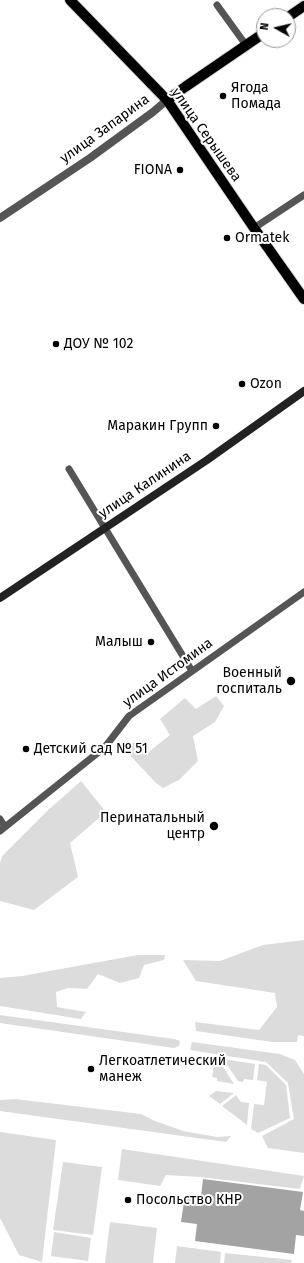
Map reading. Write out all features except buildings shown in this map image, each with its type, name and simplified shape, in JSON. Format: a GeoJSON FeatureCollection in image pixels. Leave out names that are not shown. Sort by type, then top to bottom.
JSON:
{"type":"FeatureCollection","features":[{"type":"Feature","properties":{"kind":"main road","name":"улица Серышева"},"geometry":{"type":"LineString","coordinates":[[70,0],[167,100],[304,299]]}},
{"type":"Feature","properties":{"kind":"main road","name":"улица Запарина"},"geometry":{"type":"LineString","coordinates":[[167,100],[256,39]]}},
{"type":"Feature","properties":{"kind":"main road","name":"улица Калинина"},"geometry":{"type":"LineString","coordinates":[[0,598],[206,460],[304,392]]}},
{"type":"Feature","properties":{"kind":"street"},"geometry":{"type":"LineString","coordinates":[[217,5],[246,46]]}},
{"type":"Feature","properties":{"kind":"street","name":"улица Запарина"},"geometry":{"type":"LineString","coordinates":[[0,218],[90,158],[167,100]]}},
{"type":"Feature","properties":{"kind":"street"},"geometry":{"type":"LineString","coordinates":[[254,228],[304,195]]}},
{"type":"Feature","properties":{"kind":"street"},"geometry":{"type":"LineString","coordinates":[[69,469],[192,671]]}},
{"type":"Feature","properties":{"kind":"street","name":"улица Истомина"},"geometry":{"type":"LineString","coordinates":[[3,829],[105,747],[129,716],[304,592]]}},
{"type":"Feature","properties":{"kind":"street"},"geometry":{"type":"LineString","coordinates":[[0,819],[3,829]]}},
{"type":"Feature","properties":{"kind":"shaded area"},"geometry":{"type":"Polygon","coordinates":[[[216,696],[224,706],[215,722],[193,736],[198,761],[179,780],[163,788],[156,783],[125,750],[134,742],[146,754],[170,735],[160,719],[185,698],[196,709],[216,696]]]}},
{"type":"Feature","properties":{"kind":"shaded area"},"geometry":{"type":"Polygon","coordinates":[[[81,781],[106,812],[70,843],[78,877],[34,910],[0,901],[0,863],[2,856],[46,812],[81,781]]]}},
{"type":"Feature","properties":{"kind":"shaded area"},"geometry":{"type":"Polygon","coordinates":[[[304,940],[304,1036],[298,1035],[297,1042],[272,1042],[196,1031],[195,1022],[259,1030],[277,1007],[275,993],[196,981],[183,960],[220,961],[263,945],[304,940]]]}},
{"type":"Feature","properties":{"kind":"shaded area"},"geometry":{"type":"Polygon","coordinates":[[[138,955],[165,955],[164,960],[144,965],[139,978],[120,983],[98,974],[87,989],[68,988],[56,992],[57,1007],[86,1012],[81,1019],[0,1006],[0,978],[22,976],[138,955]]]}},
{"type":"Feature","properties":{"kind":"shaded area"},"geometry":{"type":"Polygon","coordinates":[[[0,1015],[180,1041],[179,1046],[174,1048],[0,1023],[0,1015]]]}},
{"type":"Feature","properties":{"kind":"shaded area"},"geometry":{"type":"Polygon","coordinates":[[[192,1042],[280,1054],[295,1060],[304,1074],[304,1153],[268,1148],[262,1136],[294,1119],[288,1083],[266,1062],[190,1050],[192,1042]]]}},
{"type":"Feature","properties":{"kind":"shaded area"},"geometry":{"type":"Polygon","coordinates":[[[207,1057],[218,1059],[234,1084],[217,1081],[217,1078],[212,1077],[214,1066],[206,1065],[207,1057]]]}},
{"type":"Feature","properties":{"kind":"shaded area"},"geometry":{"type":"Polygon","coordinates":[[[223,1059],[255,1064],[253,1080],[244,1079],[243,1082],[238,1081],[223,1059]]]}},
{"type":"Feature","properties":{"kind":"shaded area"},"geometry":{"type":"Polygon","coordinates":[[[259,1064],[266,1065],[286,1085],[290,1118],[258,1133],[251,1129],[254,1104],[264,1105],[267,1082],[257,1080],[259,1064]]]}},
{"type":"Feature","properties":{"kind":"shaded area"},"geometry":{"type":"Polygon","coordinates":[[[216,1091],[234,1093],[220,1104],[209,1096],[216,1091]]]}},
{"type":"Feature","properties":{"kind":"shaded area"},"geometry":{"type":"Polygon","coordinates":[[[236,1095],[241,1102],[249,1103],[247,1125],[222,1106],[236,1095]]]}},
{"type":"Feature","properties":{"kind":"shaded area"},"geometry":{"type":"Polygon","coordinates":[[[15,1099],[141,1114],[155,1121],[183,1131],[217,1137],[231,1136],[226,1142],[0,1111],[0,1100],[15,1099]]]}},
{"type":"Feature","properties":{"kind":"shaded area"},"geometry":{"type":"Polygon","coordinates":[[[0,1132],[56,1140],[42,1262],[19,1255],[0,1218],[0,1132]]]}},
{"type":"Feature","properties":{"kind":"shaded area"},"geometry":{"type":"Polygon","coordinates":[[[122,1149],[304,1176],[300,1189],[200,1177],[166,1175],[160,1186],[118,1180],[122,1149]]]}},
{"type":"Feature","properties":{"kind":"shaded area"},"geometry":{"type":"Polygon","coordinates":[[[63,1162],[102,1167],[93,1235],[53,1230],[63,1162]]]}},
{"type":"Feature","properties":{"kind":"shaded area"},"geometry":{"type":"Polygon","coordinates":[[[203,1179],[303,1192],[300,1210],[304,1211],[304,1236],[296,1235],[294,1254],[195,1241],[197,1224],[181,1222],[185,1195],[201,1197],[203,1179]]]}},
{"type":"Feature","properties":{"kind":"shaded area"},"geometry":{"type":"Polygon","coordinates":[[[110,1222],[157,1228],[153,1263],[105,1263],[110,1222]]]}},
{"type":"Feature","properties":{"kind":"shaded area"},"geometry":{"type":"Polygon","coordinates":[[[54,1232],[91,1238],[88,1261],[51,1256],[54,1232]]]}},
{"type":"Feature","properties":{"kind":"shaded area"},"geometry":{"type":"Polygon","coordinates":[[[177,1246],[221,1252],[220,1263],[175,1263],[177,1246]]]}},
{"type":"Feature","properties":{"kind":"shaded area"},"geometry":{"type":"Polygon","coordinates":[[[225,1253],[292,1260],[291,1263],[224,1263],[225,1253]]]}},
{"type":"Feature","properties":{"kind":"place","name":"Ягода Помада"},"geometry":{"type":"Point","coordinates":[223,96]}},
{"type":"Feature","properties":{"kind":"place","name":"FIONA"},"geometry":{"type":"Point","coordinates":[180,170]}},
{"type":"Feature","properties":{"kind":"place","name":"Ormatek"},"geometry":{"type":"Point","coordinates":[227,238]}},
{"type":"Feature","properties":{"kind":"place","name":"ДОУ № 102"},"geometry":{"type":"Point","coordinates":[56,344]}},
{"type":"Feature","properties":{"kind":"place","name":"Ozon"},"geometry":{"type":"Point","coordinates":[242,384]}},
{"type":"Feature","properties":{"kind":"place","name":"Маракин Групп"},"geometry":{"type":"Point","coordinates":[216,426]}},
{"type":"Feature","properties":{"kind":"place","name":"Малыш"},"geometry":{"type":"Point","coordinates":[151,642]}},
{"type":"Feature","properties":{"kind":"place","name":"Военный госпиталь"},"geometry":{"type":"Point","coordinates":[291,681]}},
{"type":"Feature","properties":{"kind":"place","name":"Детский сад № 51"},"geometry":{"type":"Point","coordinates":[26,749]}},
{"type":"Feature","properties":{"kind":"place","name":"Перинатальный центр"},"geometry":{"type":"Point","coordinates":[214,826]}},
{"type":"Feature","properties":{"kind":"place","name":"Легкоатлетический манеж"},"geometry":{"type":"Point","coordinates":[91,1069]}},
{"type":"Feature","properties":{"kind":"place","name":"Посольство КНР"},"geometry":{"type":"Point","coordinates":[128,1200]}}]}
